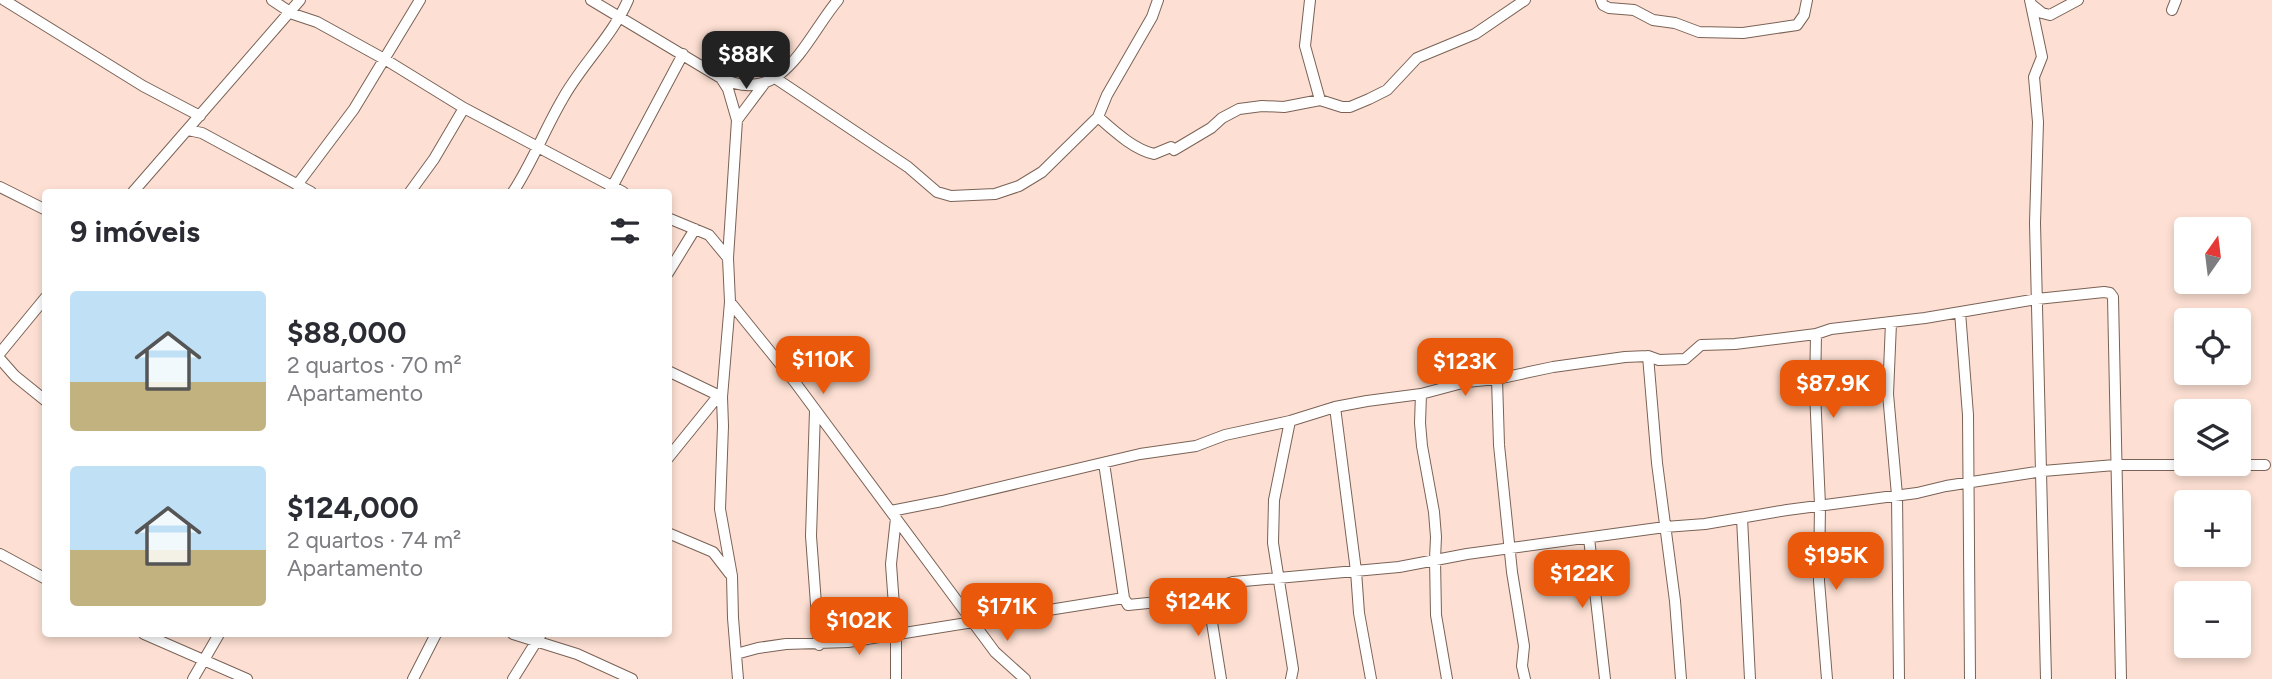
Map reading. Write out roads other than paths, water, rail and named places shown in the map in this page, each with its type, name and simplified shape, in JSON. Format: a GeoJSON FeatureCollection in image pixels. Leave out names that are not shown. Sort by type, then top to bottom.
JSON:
{"type":"FeatureCollection","features":[{"type":"Feature","properties":{"kind":"street"},"geometry":{"type":"LineString","coordinates":[[4,0],[198,118],[202,133]]}},
{"type":"Feature","properties":{"kind":"street"},"geometry":{"type":"LineString","coordinates":[[272,0],[296,7],[317,22],[464,107],[611,189]]}},
{"type":"Feature","properties":{"kind":"street"},"geometry":{"type":"LineString","coordinates":[[297,186],[354,109],[420,0]]}},
{"type":"Feature","properties":{"kind":"street"},"geometry":{"type":"LineString","coordinates":[[592,0],[734,85],[769,81],[908,167],[937,192],[951,196],[995,194],[1019,186],[1042,172],[1098,117],[1107,95],[1152,17],[1156,5],[1146,0]]}},
{"type":"Feature","properties":{"kind":"street"},"geometry":{"type":"LineString","coordinates":[[515,189],[561,102],[621,16],[628,0]]}},
{"type":"Feature","properties":{"kind":"street"},"geometry":{"type":"LineString","coordinates":[[737,120],[769,81],[792,64],[823,17],[838,0]]}},
{"type":"Feature","properties":{"kind":"street"},"geometry":{"type":"LineString","coordinates":[[1310,0],[1305,46],[1320,100]]}},
{"type":"Feature","properties":{"kind":"street"},"geometry":{"type":"LineString","coordinates":[[1098,117],[1118,135],[1154,155],[1171,147],[1174,150],[1239,109],[1284,107],[1320,100],[1350,107],[1378,95],[1394,84],[1417,58],[1475,34],[1525,0]]}},
{"type":"Feature","properties":{"kind":"street"},"geometry":{"type":"LineString","coordinates":[[1601,0],[1609,8],[1634,10],[1653,20],[1675,23],[1690,30],[1711,34],[1743,33],[1797,25],[1804,15],[1807,0]]}},
{"type":"Feature","properties":{"kind":"street"},"geometry":{"type":"LineString","coordinates":[[2030,2],[2046,15],[2050,15],[2078,0]]}},
{"type":"Feature","properties":{"kind":"street"},"geometry":{"type":"LineString","coordinates":[[2030,2],[2042,57],[2034,78],[2038,122],[2035,223],[2046,679]]}},
{"type":"Feature","properties":{"kind":"street"},"geometry":{"type":"LineString","coordinates":[[136,189],[296,7]]}},
{"type":"Feature","properties":{"kind":"street"},"geometry":{"type":"LineString","coordinates":[[616,189],[682,54]]}},
{"type":"Feature","properties":{"kind":"street"},"geometry":{"type":"LineString","coordinates":[[721,78],[728,89],[737,120],[728,258],[730,302],[720,396],[723,426],[720,509],[732,576],[738,679]]}},
{"type":"Feature","properties":{"kind":"street"},"geometry":{"type":"LineString","coordinates":[[412,189],[434,159],[464,107]]}},
{"type":"Feature","properties":{"kind":"street"},"geometry":{"type":"LineString","coordinates":[[188,130],[202,133],[304,189]]}},
{"type":"Feature","properties":{"kind":"street"},"geometry":{"type":"LineString","coordinates":[[0,187],[42,208]]}},
{"type":"Feature","properties":{"kind":"street"},"geometry":{"type":"LineString","coordinates":[[672,220],[709,236],[728,258]]}},
{"type":"Feature","properties":{"kind":"street"},"geometry":{"type":"LineString","coordinates":[[672,266],[695,229]]}},
{"type":"Feature","properties":{"kind":"street"},"geometry":{"type":"LineString","coordinates":[[893,514],[1140,454],[1196,446],[1225,435],[1290,421],[1335,407],[1422,394],[1466,382],[1497,379],[1553,367],[1648,356],[1659,360],[1685,359],[1701,345],[1735,344],[1816,334],[1831,329],[1891,323],[2037,299],[2104,292],[2113,297],[2121,679]]}},
{"type":"Feature","properties":{"kind":"street"},"geometry":{"type":"LineString","coordinates":[[42,302],[0,353],[15,376],[42,398]]}},
{"type":"Feature","properties":{"kind":"street"},"geometry":{"type":"LineString","coordinates":[[730,302],[760,338],[995,652],[1025,679]]}},
{"type":"Feature","properties":{"kind":"street"},"geometry":{"type":"LineString","coordinates":[[1960,312],[1968,415],[1970,679]]}},
{"type":"Feature","properties":{"kind":"street"},"geometry":{"type":"LineString","coordinates":[[1891,323],[1888,394],[1897,495],[1899,679]]}},
{"type":"Feature","properties":{"kind":"street"},"geometry":{"type":"LineString","coordinates":[[1816,334],[1819,581],[1827,679]]}},
{"type":"Feature","properties":{"kind":"street"},"geometry":{"type":"LineString","coordinates":[[1648,356],[1681,679]]}},
{"type":"Feature","properties":{"kind":"street"},"geometry":{"type":"LineString","coordinates":[[672,373],[720,396]]}},
{"type":"Feature","properties":{"kind":"street"},"geometry":{"type":"LineString","coordinates":[[1497,379],[1499,445],[1518,617],[1524,646],[1522,666],[1525,679]]}},
{"type":"Feature","properties":{"kind":"street"},"geometry":{"type":"LineString","coordinates":[[1422,394],[1420,423],[1436,537],[1436,615],[1447,679]]}},
{"type":"Feature","properties":{"kind":"street"},"geometry":{"type":"LineString","coordinates":[[672,452],[720,396]]}},
{"type":"Feature","properties":{"kind":"street"},"geometry":{"type":"LineString","coordinates":[[1335,407],[1359,612],[1371,679]]}},
{"type":"Feature","properties":{"kind":"street"},"geometry":{"type":"LineString","coordinates":[[815,411],[811,536],[819,645]]}},
{"type":"Feature","properties":{"kind":"street"},"geometry":{"type":"LineString","coordinates":[[1290,421],[1274,500],[1273,543],[1293,669],[1291,679]]}},
{"type":"Feature","properties":{"kind":"street"},"geometry":{"type":"LineString","coordinates":[[1104,463],[1124,598],[1128,606],[1178,600],[1233,582],[1399,567],[1511,548],[1704,524],[1820,505],[1875,500],[2043,471],[2115,465],[2266,465]]}},
{"type":"Feature","properties":{"kind":"street"},"geometry":{"type":"LineString","coordinates":[[893,514],[891,564],[896,679]]}},
{"type":"Feature","properties":{"kind":"street"},"geometry":{"type":"LineString","coordinates":[[1742,518],[1750,679]]}},
{"type":"Feature","properties":{"kind":"street"},"geometry":{"type":"LineString","coordinates":[[672,535],[713,552],[732,576]]}},
{"type":"Feature","properties":{"kind":"street"},"geometry":{"type":"LineString","coordinates":[[1590,538],[1605,679]]}},
{"type":"Feature","properties":{"kind":"street"},"geometry":{"type":"LineString","coordinates":[[0,554],[42,577]]}},
{"type":"Feature","properties":{"kind":"street"},"geometry":{"type":"LineString","coordinates":[[1207,591],[1221,679]]}},
{"type":"Feature","properties":{"kind":"street"},"geometry":{"type":"LineString","coordinates":[[736,654],[786,644],[848,642],[1124,598]]}},
{"type":"Feature","properties":{"kind":"street"},"geometry":{"type":"LineString","coordinates":[[151,637],[247,679]]}},
{"type":"Feature","properties":{"kind":"street"},"geometry":{"type":"LineString","coordinates":[[193,679],[217,637]]}},
{"type":"Feature","properties":{"kind":"street"},"geometry":{"type":"LineString","coordinates":[[414,679],[435,637]]}},
{"type":"Feature","properties":{"kind":"street"},"geometry":{"type":"LineString","coordinates":[[513,679],[538,637],[632,679]]}}]}
